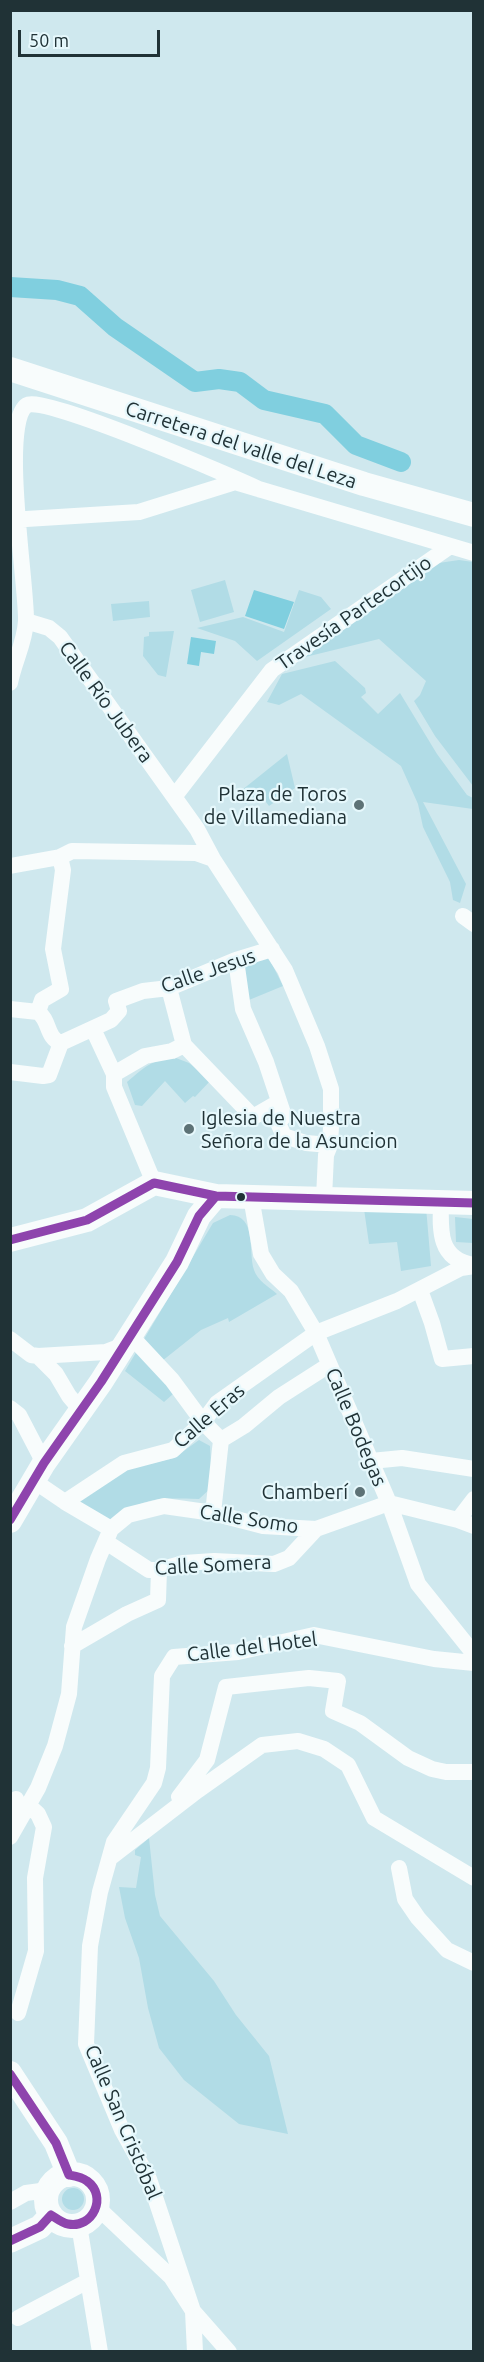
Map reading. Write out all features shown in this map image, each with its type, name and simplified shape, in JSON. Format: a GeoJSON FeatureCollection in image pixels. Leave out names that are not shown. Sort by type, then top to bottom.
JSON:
{"type":"FeatureCollection","features":[{"type":"Feature","properties":{"kind":"main road","name":"Carretera del valle del Leza"},"geometry":{"type":"LineString","coordinates":[[10,369],[364,484],[474,515]]}},
{"type":"Feature","properties":{"kind":"main road"},"geometry":{"type":"LineString","coordinates":[[10,1240],[87,1220],[154,1182],[216,1197],[474,1203]]}},
{"type":"Feature","properties":{"kind":"main road"},"geometry":{"type":"LineString","coordinates":[[10,1521],[39,1472],[177,1262],[199,1216],[216,1197]]}},
{"type":"Feature","properties":{"kind":"main road"},"geometry":{"type":"LineString","coordinates":[[10,2073],[56,2143],[69,2175]]}},
{"type":"Feature","properties":{"kind":"main road"},"geometry":{"type":"LineString","coordinates":[[69,2175],[79,2175],[88,2180],[98,2197],[93,2215],[79,2225],[68,2226],[51,2215],[46,2203],[48,2190],[60,2177],[69,2175]]}},
{"type":"Feature","properties":{"kind":"main road"},"geometry":{"type":"LineString","coordinates":[[10,2241],[40,2227],[51,2215]]}},
{"type":"Feature","properties":{"kind":"street"},"geometry":{"type":"LineString","coordinates":[[10,683],[26,621],[15,520],[14,447],[20,412],[27,405],[34,403],[60,410],[185,456],[261,490]]}},
{"type":"Feature","properties":{"kind":"street"},"geometry":{"type":"LineString","coordinates":[[15,520],[138,512],[235,482],[474,553]]}},
{"type":"Feature","properties":{"kind":"street","name":"Travesía Partecortijo"},"geometry":{"type":"LineString","coordinates":[[174,797],[272,670],[449,547]]}},
{"type":"Feature","properties":{"kind":"street","name":"Calle Río Jubera"},"geometry":{"type":"LineString","coordinates":[[26,621],[49,628],[60,637],[197,829],[213,859],[285,970],[317,1046],[331,1089],[330,1145],[326,1155],[324,1198]]}},
{"type":"Feature","properties":{"kind":"street"},"geometry":{"type":"LineString","coordinates":[[10,866],[60,857],[72,851],[100,850],[196,854],[213,859]]}},
{"type":"Feature","properties":{"kind":"street"},"geometry":{"type":"LineString","coordinates":[[38,1012],[42,1000],[61,989],[54,949],[63,870],[60,857]]}},
{"type":"Feature","properties":{"kind":"street","name":"Calle Jesus"},"geometry":{"type":"LineString","coordinates":[[61,1043],[111,1020],[119,1011],[116,1001],[143,991],[169,988],[236,960],[272,949]]}},
{"type":"Feature","properties":{"kind":"street"},"geometry":{"type":"LineString","coordinates":[[236,960],[243,1009],[266,1062],[284,1116],[278,1123],[284,1136],[306,1143],[330,1145]]}},
{"type":"Feature","properties":{"kind":"street"},"geometry":{"type":"LineString","coordinates":[[169,988],[184,1045],[253,1117],[279,1102]]}},
{"type":"Feature","properties":{"kind":"street"},"geometry":{"type":"LineString","coordinates":[[10,1009],[38,1012],[42,1015],[50,1036],[61,1043],[49,1075],[10,1072]]}},
{"type":"Feature","properties":{"kind":"street"},"geometry":{"type":"LineString","coordinates":[[93,1029],[114,1074],[114,1087],[154,1182]]}},
{"type":"Feature","properties":{"kind":"street"},"geometry":{"type":"LineString","coordinates":[[114,1074],[145,1056],[172,1051],[184,1045]]}},
{"type":"Feature","properties":{"kind":"street","name":"Calle Bodegas"},"geometry":{"type":"LineString","coordinates":[[251,1197],[261,1254],[273,1274],[291,1291],[316,1333],[389,1503],[418,1584],[472,1652]]}},
{"type":"Feature","properties":{"kind":"street"},"geometry":{"type":"LineString","coordinates":[[441,1203],[440,1230],[447,1251],[459,1263],[474,1265]]}},
{"type":"Feature","properties":{"kind":"street","name":"Calle Eras"},"geometry":{"type":"LineString","coordinates":[[66,1502],[124,1463],[173,1450],[203,1422],[217,1403],[316,1333],[397,1301],[461,1268],[474,1265]]}},
{"type":"Feature","properties":{"kind":"street"},"geometry":{"type":"LineString","coordinates":[[420,1290],[442,1359],[474,1356]]}},
{"type":"Feature","properties":{"kind":"street"},"geometry":{"type":"LineString","coordinates":[[10,1338],[31,1355],[38,1356],[106,1353],[127,1340],[172,1380],[203,1422],[221,1440]]}},
{"type":"Feature","properties":{"kind":"street"},"geometry":{"type":"LineString","coordinates":[[38,1356],[56,1374],[69,1396],[81,1410]]}},
{"type":"Feature","properties":{"kind":"street"},"geometry":{"type":"LineString","coordinates":[[221,1440],[244,1425],[279,1396],[329,1365]]}},
{"type":"Feature","properties":{"kind":"street"},"geometry":{"type":"LineString","coordinates":[[10,1408],[19,1415],[39,1472],[66,1502]]}},
{"type":"Feature","properties":{"kind":"street"},"geometry":{"type":"LineString","coordinates":[[213,1513],[221,1440]]}},
{"type":"Feature","properties":{"kind":"street"},"geometry":{"type":"LineString","coordinates":[[371,1461],[402,1458],[474,1468]]}},
{"type":"Feature","properties":{"kind":"street"},"geometry":{"type":"LineString","coordinates":[[389,1503],[466,1523],[474,1498]]}},
{"type":"Feature","properties":{"kind":"street","name":"Calle Somera"},"geometry":{"type":"LineString","coordinates":[[66,1502],[149,1570],[159,1570],[184,1563],[204,1562],[274,1564],[289,1558],[316,1529]]}},
{"type":"Feature","properties":{"kind":"street","name":"Calle Somo"},"geometry":{"type":"LineString","coordinates":[[108,1536],[128,1515],[164,1506],[213,1513],[263,1526],[316,1529],[389,1503]]}},
{"type":"Feature","properties":{"kind":"street"},"geometry":{"type":"LineString","coordinates":[[10,1837],[18,1806],[38,1788],[55,1746],[69,1694],[74,1627],[108,1536]]}},
{"type":"Feature","properties":{"kind":"street"},"geometry":{"type":"LineString","coordinates":[[72,1646],[127,1614],[158,1600],[159,1570]]}},
{"type":"Feature","properties":{"kind":"street","name":"Calle del Hotel"},"geometry":{"type":"LineString","coordinates":[[110,1858],[114,1842],[154,1783],[158,1768],[162,1676],[174,1657],[238,1652],[314,1635],[434,1659],[472,1652]]}},
{"type":"Feature","properties":{"kind":"street"},"geometry":{"type":"LineString","coordinates":[[165,1815],[207,1760],[226,1687],[309,1678],[338,1681],[333,1711],[360,1723],[408,1758],[432,1769],[446,1773],[474,1772]]}},
{"type":"Feature","properties":{"kind":"street"},"geometry":{"type":"LineString","coordinates":[[110,1858],[261,1745],[298,1740],[324,1749],[348,1765],[374,1818],[474,1878]]}},
{"type":"Feature","properties":{"kind":"street"},"geometry":{"type":"LineString","coordinates":[[18,1806],[38,1814],[44,1827],[35,1878],[36,1951],[18,2013]]}},
{"type":"Feature","properties":{"kind":"street","name":"Calle San Cristóbal"},"geometry":{"type":"LineString","coordinates":[[110,1858],[100,1892],[90,1946],[86,2044],[122,2130],[150,2179],[193,2311]]}},
{"type":"Feature","properties":{"kind":"street"},"geometry":{"type":"LineString","coordinates":[[399,1868],[405,1899],[418,1918],[447,1950],[474,1963]]}},
{"type":"Feature","properties":{"kind":"street"},"geometry":{"type":"LineString","coordinates":[[12,2199],[26,2193],[48,2190]]}},
{"type":"Feature","properties":{"kind":"street"},"geometry":{"type":"LineString","coordinates":[[97,2207],[171,2277],[193,2311],[230,2352]]}},
{"type":"Feature","properties":{"kind":"street"},"geometry":{"type":"LineString","coordinates":[[79,2225],[100,2352]]}},
{"type":"Feature","properties":{"kind":"street"},"geometry":{"type":"LineString","coordinates":[[18,2318],[88,2281]]}},
{"type":"Feature","properties":{"kind":"street"},"geometry":{"type":"LineString","coordinates":[[193,2311],[195,2352]]}},
{"type":"Feature","properties":{"kind":"shaded area"},"geometry":{"type":"Polygon","coordinates":[[[459,560],[473,562],[473,786],[435,736],[414,701],[420,695],[426,681],[379,639],[289,661],[432,564],[459,560]]]}},
{"type":"Feature","properties":{"kind":"shaded area"},"geometry":{"type":"Polygon","coordinates":[[[225,580],[234,612],[200,622],[191,590],[225,580]]]}},
{"type":"Feature","properties":{"kind":"shaded area"},"geometry":{"type":"Polygon","coordinates":[[[299,590],[321,597],[331,609],[257,661],[235,641],[197,628],[243,617],[284,632],[299,590]]]}},
{"type":"Feature","properties":{"kind":"shaded area"},"geometry":{"type":"Polygon","coordinates":[[[149,601],[150,617],[113,621],[111,604],[149,601]]]}},
{"type":"Feature","properties":{"kind":"shaded area"},"geometry":{"type":"Polygon","coordinates":[[[174,631],[166,677],[158,675],[143,656],[144,637],[149,636],[149,632],[174,631]]]}},
{"type":"Feature","properties":{"kind":"shaded area"},"geometry":{"type":"Polygon","coordinates":[[[335,661],[365,688],[366,693],[361,697],[378,714],[400,693],[437,754],[467,795],[473,798],[473,809],[423,802],[466,884],[460,903],[453,900],[450,882],[423,827],[418,804],[401,766],[301,694],[279,705],[267,702],[282,674],[335,661]]]}},
{"type":"Feature","properties":{"kind":"shaded area"},"geometry":{"type":"Polygon","coordinates":[[[287,754],[295,788],[269,806],[260,794],[246,804],[237,794],[287,754]]]}},
{"type":"Feature","properties":{"kind":"shaded area"},"geometry":{"type":"Polygon","coordinates":[[[268,956],[283,986],[249,1000],[241,966],[268,956]]]}},
{"type":"Feature","properties":{"kind":"shaded area"},"geometry":{"type":"Polygon","coordinates":[[[176,1058],[189,1063],[211,1080],[195,1097],[193,1096],[185,1103],[165,1081],[142,1106],[135,1105],[127,1082],[155,1062],[176,1058]]]}},
{"type":"Feature","properties":{"kind":"shaded area"},"geometry":{"type":"Polygon","coordinates":[[[426,1207],[431,1266],[401,1271],[397,1242],[369,1244],[364,1209],[426,1207]]]}},
{"type":"Feature","properties":{"kind":"shaded area"},"geometry":{"type":"Polygon","coordinates":[[[230,1215],[244,1221],[250,1236],[254,1270],[258,1277],[277,1294],[229,1322],[228,1318],[201,1330],[162,1361],[181,1387],[164,1402],[125,1371],[213,1223],[230,1215]]]}},
{"type":"Feature","properties":{"kind":"shaded area"},"geometry":{"type":"Polygon","coordinates":[[[455,1217],[473,1219],[473,1243],[456,1242],[455,1217]]]}},
{"type":"Feature","properties":{"kind":"shaded area"},"geometry":{"type":"Polygon","coordinates":[[[199,1440],[210,1446],[212,1487],[199,1499],[152,1500],[133,1508],[110,1523],[77,1501],[127,1469],[174,1458],[199,1440]]]}},
{"type":"Feature","properties":{"kind":"shaded area"},"geometry":{"type":"Polygon","coordinates":[[[149,1838],[155,1895],[160,1916],[214,1981],[236,2015],[269,2056],[288,2134],[239,2124],[184,2080],[159,2048],[148,2008],[139,1958],[125,1918],[119,1887],[136,1888],[141,1857],[135,1855],[135,1850],[149,1838]]]}},
{"type":"Feature","properties":{"kind":"shaded area"},"geometry":{"type":"Polygon","coordinates":[[[73,2188],[81,2191],[84,2199],[81,2207],[73,2210],[65,2207],[62,2199],[65,2191],[73,2188]]]}},
{"type":"Feature","properties":{"kind":"water"},"geometry":{"type":"Polygon","coordinates":[[[254,590],[294,602],[284,629],[245,616],[254,590]]]}},
{"type":"Feature","properties":{"kind":"water"},"geometry":{"type":"Polygon","coordinates":[[[191,637],[216,641],[214,654],[201,652],[199,666],[187,664],[191,637]]]}},
{"type":"Feature","properties":{"kind":"waterway"},"geometry":{"type":"LineString","coordinates":[[10,287],[57,290],[80,296],[115,327],[195,382],[219,379],[240,382],[264,400],[325,414],[356,445],[401,462]]}},
{"type":"Feature","properties":{"kind":"transit line"},"geometry":{"type":"LineString","coordinates":[[10,1240],[87,1220],[154,1183],[216,1196],[474,1203]]}},
{"type":"Feature","properties":{"kind":"transit line"},"geometry":{"type":"LineString","coordinates":[[10,1520],[44,1463],[101,1382],[177,1262],[199,1216],[216,1196]]}},
{"type":"Feature","properties":{"kind":"transit line"},"geometry":{"type":"LineString","coordinates":[[10,2074],[56,2143],[69,2175],[87,2181],[93,2187],[97,2203],[91,2217],[84,2222],[68,2224],[51,2215],[40,2227],[10,2241]]}},
{"type":"Feature","properties":{"kind":"place","name":"Plaza de Toros de Villamediana"},"geometry":{"type":"Point","coordinates":[359,805]}},
{"type":"Feature","properties":{"kind":"place","name":"Iglesia de Nuestra Señora de la Asuncion"},"geometry":{"type":"Point","coordinates":[189,1129]}},
{"type":"Feature","properties":{"kind":"place","name":"Chamberí"},"geometry":{"type":"Point","coordinates":[360,1492]}}]}
